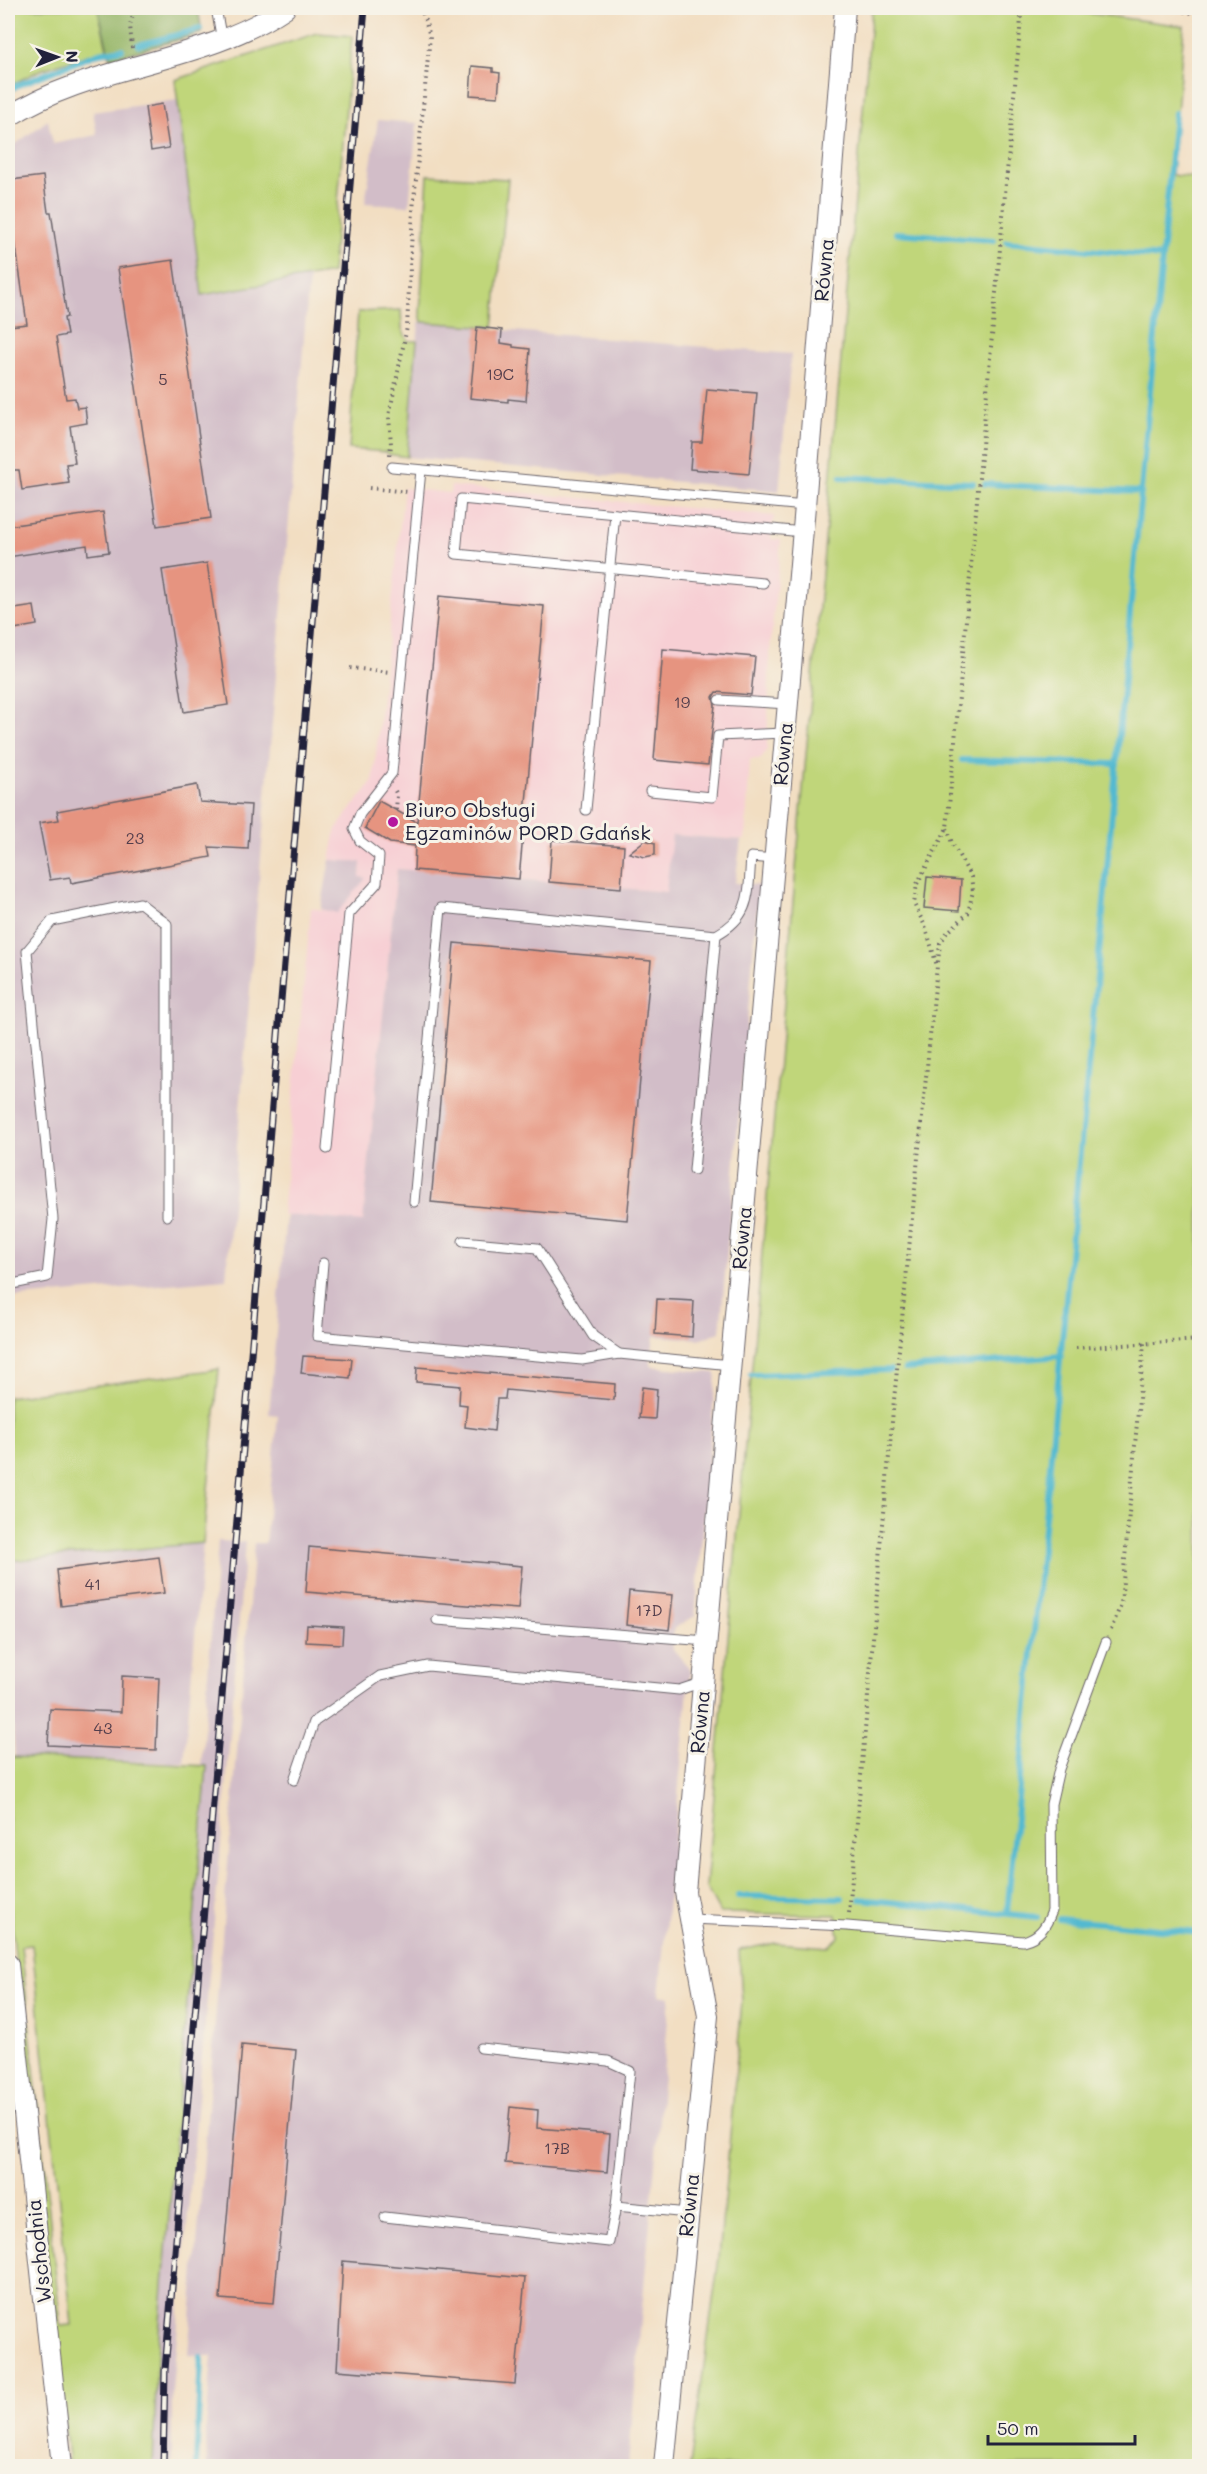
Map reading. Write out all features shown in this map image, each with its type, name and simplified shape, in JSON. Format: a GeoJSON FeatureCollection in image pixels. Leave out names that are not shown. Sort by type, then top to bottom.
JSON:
{"type":"FeatureCollection","features":[{"type":"Feature","properties":{"kind":"street"},"geometry":{"type":"LineString","coordinates":[[8,117],[54,93],[107,74],[222,41],[263,23],[285,8]]}},
{"type":"Feature","properties":{"kind":"street","name":"Równa"},"geometry":{"type":"LineString","coordinates":[[664,2466],[708,2016],[686,1892],[803,532],[845,8]]}},
{"type":"Feature","properties":{"kind":"street","name":"Wschodnia"},"geometry":{"type":"LineString","coordinates":[[8,1964],[62,2466]]}},
{"type":"Feature","properties":{"kind":"lane"},"geometry":{"type":"LineString","coordinates":[[216,8],[222,41]]}},
{"type":"Feature","properties":{"kind":"lane"},"geometry":{"type":"LineString","coordinates":[[392,467],[805,506]]}},
{"type":"Feature","properties":{"kind":"lane"},"geometry":{"type":"LineString","coordinates":[[327,1149],[349,914],[377,883],[379,856],[360,841],[354,829],[360,814],[392,773],[421,470]]}},
{"type":"Feature","properties":{"kind":"lane"},"geometry":{"type":"LineString","coordinates":[[763,583],[456,554],[461,499],[803,532]]}},
{"type":"Feature","properties":{"kind":"lane"},"geometry":{"type":"LineString","coordinates":[[586,810],[615,514]]}},
{"type":"Feature","properties":{"kind":"lane"},"geometry":{"type":"LineString","coordinates":[[719,700],[788,704]]}},
{"type":"Feature","properties":{"kind":"lane"},"geometry":{"type":"LineString","coordinates":[[650,791],[712,797],[718,736],[785,733]]}},
{"type":"Feature","properties":{"kind":"lane"},"geometry":{"type":"LineString","coordinates":[[414,1202],[441,908],[716,935],[731,927],[742,915],[747,900],[751,857],[774,859]]}},
{"type":"Feature","properties":{"kind":"lane"},"geometry":{"type":"LineString","coordinates":[[8,1285],[47,1277],[52,1219],[27,951],[52,921],[140,903],[167,924],[167,1216]]}},
{"type":"Feature","properties":{"kind":"lane"},"geometry":{"type":"LineString","coordinates":[[694,1170],[716,935]]}},
{"type":"Feature","properties":{"kind":"lane"},"geometry":{"type":"LineString","coordinates":[[463,1241],[537,1248],[593,1336],[619,1354]]}},
{"type":"Feature","properties":{"kind":"lane"},"geometry":{"type":"LineString","coordinates":[[323,1263],[317,1336],[582,1360],[619,1354],[731,1365]]}},
{"type":"Feature","properties":{"kind":"lane"},"geometry":{"type":"LineString","coordinates":[[437,1620],[707,1641]]}},
{"type":"Feature","properties":{"kind":"lane"},"geometry":{"type":"LineString","coordinates":[[690,1919],[848,1926],[1023,1941],[1035,1938],[1047,1924],[1052,1911],[1051,1804],[1059,1769],[1106,1642]]}},
{"type":"Feature","properties":{"kind":"lane"},"geometry":{"type":"LineString","coordinates":[[294,1780],[314,1722],[380,1676],[428,1666],[679,1690],[703,1682]]}},
{"type":"Feature","properties":{"kind":"lane"},"geometry":{"type":"LineString","coordinates":[[385,2217],[609,2242],[616,2206],[630,2071],[608,2061],[481,2048]]}},
{"type":"Feature","properties":{"kind":"lane"},"geometry":{"type":"LineString","coordinates":[[616,2206],[688,2213]]}},
{"type":"Feature","properties":{"kind":"path"},"geometry":{"type":"LineString","coordinates":[[134,55],[130,26],[135,8]]}},
{"type":"Feature","properties":{"kind":"path"},"geometry":{"type":"LineString","coordinates":[[391,444],[388,416],[407,327],[413,210],[430,36],[422,10],[460,8]]}},
{"type":"Feature","properties":{"kind":"path"},"geometry":{"type":"LineString","coordinates":[[938,966],[926,928],[914,904],[917,884],[947,828],[1022,8]]}},
{"type":"Feature","properties":{"kind":"path"},"geometry":{"type":"LineString","coordinates":[[1160,8],[1200,14]]}},
{"type":"Feature","properties":{"kind":"path"},"geometry":{"type":"LineString","coordinates":[[369,488],[409,492]]}},
{"type":"Feature","properties":{"kind":"path"},"geometry":{"type":"LineString","coordinates":[[350,668],[391,672]]}},
{"type":"Feature","properties":{"kind":"path"},"geometry":{"type":"LineString","coordinates":[[848,1926],[893,1410],[940,943],[968,913],[973,891],[971,877],[952,843],[947,828]]}},
{"type":"Feature","properties":{"kind":"path"},"geometry":{"type":"LineString","coordinates":[[1076,1348],[1200,1340]]}},
{"type":"Feature","properties":{"kind":"path"},"geometry":{"type":"LineString","coordinates":[[1106,1642],[1121,1604],[1144,1343]]}},
{"type":"Feature","properties":{"kind":"shaded area"},"geometry":{"type":"Polygon","coordinates":[[[177,100],[202,294],[309,277],[226,1279],[8,1298],[8,150],[48,120],[53,144],[97,135],[93,112],[177,100]]]}},
{"type":"Feature","properties":{"kind":"shaded area"},"geometry":{"type":"Polygon","coordinates":[[[378,120],[417,123],[409,206],[365,203],[378,120]]]}},
{"type":"Feature","properties":{"kind":"shaded area"},"geometry":{"type":"Polygon","coordinates":[[[419,322],[791,354],[779,491],[407,457],[419,322]]]}},
{"type":"Feature","properties":{"kind":"shaded area"},"geometry":{"type":"Polygon","coordinates":[[[451,486],[774,516],[771,539],[781,540],[770,649],[767,749],[761,759],[750,759],[745,840],[672,835],[667,892],[397,869],[363,1223],[282,1215],[311,908],[337,912],[365,878],[360,877],[361,862],[330,860],[336,829],[373,781],[404,488],[450,493],[451,486]]]}},
{"type":"Feature","properties":{"kind":"shaded area"},"geometry":{"type":"Polygon","coordinates":[[[672,835],[741,840],[735,883],[759,885],[720,1332],[700,1339],[654,1336],[650,1366],[716,1373],[695,1616],[674,1628],[672,1648],[690,1669],[659,1995],[670,1997],[628,2466],[207,2466],[206,2428],[212,2356],[188,2355],[254,1543],[265,1543],[278,1415],[269,1414],[286,1215],[363,1222],[397,869],[666,892],[672,835]]]}},
{"type":"Feature","properties":{"kind":"shaded area"},"geometry":{"type":"Polygon","coordinates":[[[330,860],[361,862],[360,877],[366,878],[337,913],[321,909],[330,860]]]}},
{"type":"Feature","properties":{"kind":"shaded area"},"geometry":{"type":"Polygon","coordinates":[[[218,1541],[245,1542],[225,1799],[172,2391],[172,2466],[153,2466],[157,2357],[218,1541]]]}},
{"type":"Feature","properties":{"kind":"shaded area"},"geometry":{"type":"Polygon","coordinates":[[[203,1543],[184,1763],[15,1757],[8,1645],[8,1562],[203,1543]]]}},
{"type":"Feature","properties":{"kind":"green space"},"geometry":{"type":"Polygon","coordinates":[[[8,8],[98,8],[107,49],[43,69],[8,86],[8,8]]]}},
{"type":"Feature","properties":{"kind":"green space"},"geometry":{"type":"Polygon","coordinates":[[[98,8],[198,8],[202,33],[110,59],[98,8]]]}},
{"type":"Feature","properties":{"kind":"green space"},"geometry":{"type":"Polygon","coordinates":[[[872,8],[1047,8],[1184,26],[1172,175],[1200,178],[1199,2466],[690,2466],[719,2258],[742,2001],[739,1950],[776,1943],[828,1947],[839,1937],[836,1915],[720,1913],[706,1887],[872,8]]]}},
{"type":"Feature","properties":{"kind":"green space"},"geometry":{"type":"Polygon","coordinates":[[[317,33],[352,36],[332,273],[202,295],[175,80],[317,33]]]}},
{"type":"Feature","properties":{"kind":"green space"},"geometry":{"type":"Polygon","coordinates":[[[428,175],[508,179],[494,327],[422,322],[420,313],[428,175]]]}},
{"type":"Feature","properties":{"kind":"green space"},"geometry":{"type":"Polygon","coordinates":[[[401,310],[402,329],[408,341],[417,341],[407,457],[386,452],[349,449],[358,312],[401,310]]]}},
{"type":"Feature","properties":{"kind":"green space"},"geometry":{"type":"Polygon","coordinates":[[[219,1369],[203,1543],[8,1561],[8,1397],[219,1369]]]}},
{"type":"Feature","properties":{"kind":"green space"},"geometry":{"type":"Polygon","coordinates":[[[8,1758],[207,1766],[157,2357],[153,2466],[69,2466],[8,1888],[8,1758]],[[32,1945],[21,1946],[61,2326],[72,2325],[32,1945]]]}},
{"type":"Feature","properties":{"kind":"building"},"geometry":{"type":"Polygon","coordinates":[[[472,66],[493,68],[493,72],[500,73],[498,97],[470,95],[472,66]]]}},
{"type":"Feature","properties":{"kind":"building"},"geometry":{"type":"Polygon","coordinates":[[[162,104],[169,148],[151,151],[145,107],[162,104]]]}},
{"type":"Feature","properties":{"kind":"building"},"geometry":{"type":"Polygon","coordinates":[[[43,176],[48,212],[51,212],[67,317],[64,318],[67,335],[56,337],[66,399],[75,398],[77,408],[85,407],[87,423],[70,426],[75,463],[66,464],[69,483],[22,490],[19,470],[13,470],[8,431],[8,347],[12,346],[9,326],[27,324],[12,219],[8,219],[8,200],[14,200],[11,180],[43,176]]]}},
{"type":"Feature","properties":{"kind":"building"},"geometry":{"type":"Polygon","coordinates":[[[173,260],[211,518],[157,526],[118,268],[173,260]]]}},
{"type":"Feature","properties":{"kind":"building"},"geometry":{"type":"Polygon","coordinates":[[[477,327],[502,330],[501,343],[530,349],[526,401],[508,399],[508,402],[470,398],[477,327]]]}},
{"type":"Feature","properties":{"kind":"building"},"geometry":{"type":"Polygon","coordinates":[[[707,389],[757,393],[749,474],[690,469],[692,442],[702,442],[707,389]]]}},
{"type":"Feature","properties":{"kind":"building"},"geometry":{"type":"Polygon","coordinates":[[[103,512],[109,552],[88,555],[87,545],[8,557],[8,526],[103,512]]]}},
{"type":"Feature","properties":{"kind":"building"},"geometry":{"type":"Polygon","coordinates":[[[207,563],[228,705],[184,712],[162,570],[207,563]]]}},
{"type":"Feature","properties":{"kind":"building"},"geometry":{"type":"Polygon","coordinates":[[[439,596],[544,606],[519,879],[414,870],[415,846],[390,843],[365,828],[379,801],[417,822],[439,596]]]}},
{"type":"Feature","properties":{"kind":"building"},"geometry":{"type":"Polygon","coordinates":[[[34,606],[37,625],[8,630],[8,610],[34,606]]]}},
{"type":"Feature","properties":{"kind":"building"},"geometry":{"type":"Polygon","coordinates":[[[663,649],[755,657],[751,695],[716,692],[713,697],[715,705],[708,765],[654,760],[663,649]]]}},
{"type":"Feature","properties":{"kind":"building"},"geometry":{"type":"Polygon","coordinates":[[[197,785],[200,802],[251,805],[248,849],[209,847],[211,857],[71,883],[70,877],[50,880],[39,823],[59,820],[57,811],[197,785]]]}},
{"type":"Feature","properties":{"kind":"building"},"geometry":{"type":"Polygon","coordinates":[[[552,840],[624,846],[621,888],[549,882],[552,840]]]}},
{"type":"Feature","properties":{"kind":"building"},"geometry":{"type":"Polygon","coordinates":[[[645,840],[655,843],[655,855],[645,857],[629,853],[645,840]]]}},
{"type":"Feature","properties":{"kind":"building"},"geometry":{"type":"Polygon","coordinates":[[[927,877],[961,880],[959,911],[924,908],[927,877]]]}},
{"type":"Feature","properties":{"kind":"building"},"geometry":{"type":"Polygon","coordinates":[[[454,943],[651,961],[627,1220],[431,1202],[454,943]]]}},
{"type":"Feature","properties":{"kind":"building"},"geometry":{"type":"Polygon","coordinates":[[[657,1299],[694,1301],[692,1337],[655,1334],[657,1299]]]}},
{"type":"Feature","properties":{"kind":"building"},"geometry":{"type":"Polygon","coordinates":[[[303,1356],[352,1359],[350,1378],[301,1373],[303,1356]]]}},
{"type":"Feature","properties":{"kind":"building"},"geometry":{"type":"Polygon","coordinates":[[[417,1367],[615,1384],[614,1400],[506,1390],[505,1399],[497,1399],[494,1431],[465,1427],[467,1405],[459,1404],[460,1386],[416,1382],[417,1367]]]}},
{"type":"Feature","properties":{"kind":"building"},"geometry":{"type":"Polygon","coordinates":[[[642,1387],[657,1389],[655,1419],[639,1418],[642,1387]]]}},
{"type":"Feature","properties":{"kind":"building"},"geometry":{"type":"Polygon","coordinates":[[[309,1547],[522,1566],[518,1609],[306,1592],[309,1547]]]}},
{"type":"Feature","properties":{"kind":"building"},"geometry":{"type":"Polygon","coordinates":[[[159,1557],[164,1593],[61,1606],[57,1570],[159,1557]]]}},
{"type":"Feature","properties":{"kind":"building"},"geometry":{"type":"Polygon","coordinates":[[[629,1591],[673,1595],[669,1630],[626,1625],[629,1591]]]}},
{"type":"Feature","properties":{"kind":"building"},"geometry":{"type":"Polygon","coordinates":[[[307,1625],[343,1627],[342,1644],[306,1642],[307,1625]]]}},
{"type":"Feature","properties":{"kind":"building"},"geometry":{"type":"Polygon","coordinates":[[[122,1676],[159,1678],[156,1750],[48,1745],[50,1709],[121,1712],[122,1676]]]}},
{"type":"Feature","properties":{"kind":"building"},"geometry":{"type":"Polygon","coordinates":[[[242,2045],[296,2050],[274,2303],[220,2299],[242,2045]]]}},
{"type":"Feature","properties":{"kind":"building"},"geometry":{"type":"Polygon","coordinates":[[[510,2107],[538,2110],[537,2128],[610,2134],[607,2172],[505,2163],[510,2107]]]}},
{"type":"Feature","properties":{"kind":"building"},"geometry":{"type":"Polygon","coordinates":[[[343,2261],[525,2278],[515,2384],[337,2370],[343,2261]]]}},
{"type":"Feature","properties":{"kind":"waterway"},"geometry":{"type":"LineString","coordinates":[[138,45],[200,29]]}},
{"type":"Feature","properties":{"kind":"waterway"},"geometry":{"type":"LineString","coordinates":[[8,91],[99,53],[122,49]]}},
{"type":"Feature","properties":{"kind":"waterway"},"geometry":{"type":"LineString","coordinates":[[1007,1913],[1103,913],[1175,113]]}},
{"type":"Feature","properties":{"kind":"waterway"},"geometry":{"type":"LineString","coordinates":[[896,233],[994,240]]}},
{"type":"Feature","properties":{"kind":"waterway"},"geometry":{"type":"LineString","coordinates":[[1007,242],[1162,257]]}},
{"type":"Feature","properties":{"kind":"waterway"},"geometry":{"type":"LineString","coordinates":[[841,477],[973,483]]}},
{"type":"Feature","properties":{"kind":"waterway"},"geometry":{"type":"LineString","coordinates":[[985,484],[1141,492]]}},
{"type":"Feature","properties":{"kind":"waterway"},"geometry":{"type":"LineString","coordinates":[[962,760],[1117,764]]}},
{"type":"Feature","properties":{"kind":"waterway"},"geometry":{"type":"LineString","coordinates":[[905,1369],[1061,1356]]}},
{"type":"Feature","properties":{"kind":"waterway"},"geometry":{"type":"LineString","coordinates":[[751,1375],[890,1370]]}},
{"type":"Feature","properties":{"kind":"waterway"},"geometry":{"type":"LineString","coordinates":[[738,1896],[842,1898]]}},
{"type":"Feature","properties":{"kind":"waterway"},"geometry":{"type":"LineString","coordinates":[[860,1899],[1037,1917]]}},
{"type":"Feature","properties":{"kind":"waterway"},"geometry":{"type":"LineString","coordinates":[[1059,1919],[1200,1933]]}},
{"type":"Feature","properties":{"kind":"waterway"},"geometry":{"type":"LineString","coordinates":[[196,2466],[201,2357]]}},
{"type":"Feature","properties":{"kind":"railway"},"geometry":{"type":"LineString","coordinates":[[163,2466],[165,2370],[365,8]]}},
{"type":"Feature","properties":{"kind":"place","name":"Biuro Obsługi Egzaminów PORD Gdańsk"},"geometry":{"type":"Point","coordinates":[393,822]}}]}
